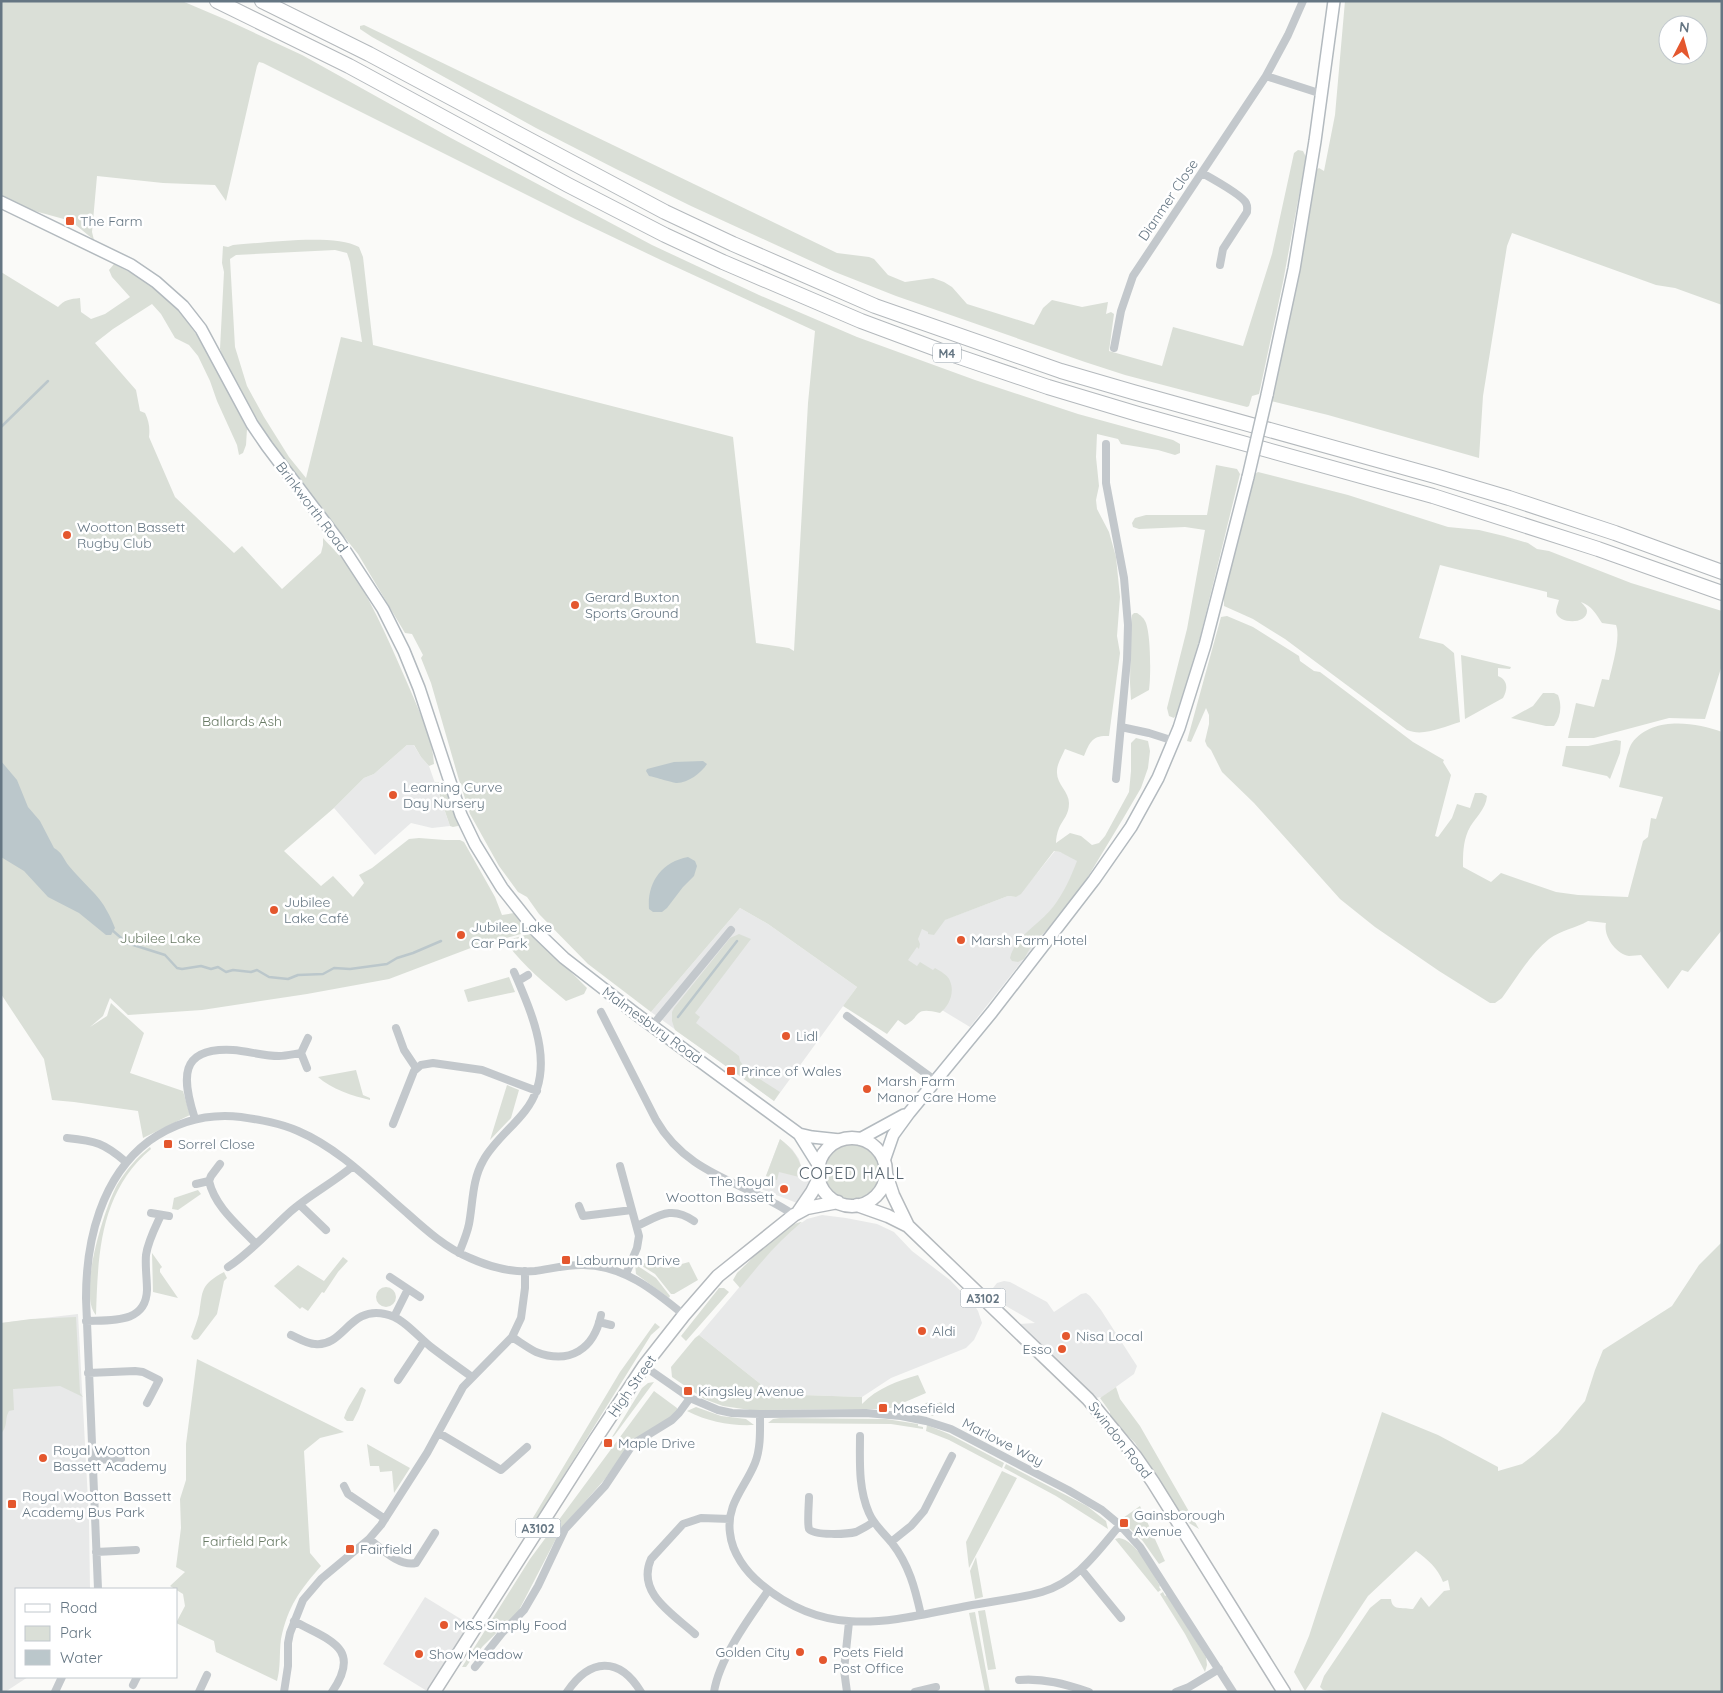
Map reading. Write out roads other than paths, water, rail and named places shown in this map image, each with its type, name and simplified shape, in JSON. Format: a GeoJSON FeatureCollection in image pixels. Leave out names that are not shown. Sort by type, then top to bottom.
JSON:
{"type":"FeatureCollection","features":[{"type":"Feature","properties":{"kind":"highway","name":"M4"},"geometry":{"type":"LineString","coordinates":[[217,1],[349,66],[568,185],[665,235],[861,321],[1048,387],[1433,496],[1598,549],[1722,593]]}},
{"type":"Feature","properties":{"kind":"highway","name":"M4"},"geometry":{"type":"LineString","coordinates":[[262,1],[369,54],[664,212],[875,306],[978,343],[1124,390],[1417,470],[1510,498],[1722,572]]}},
{"type":"Feature","properties":{"kind":"main road"},"geometry":{"type":"LineString","coordinates":[[857,1205],[868,1202],[877,1195],[883,1185],[893,1135],[909,1112],[1049,939],[1131,827],[1158,778],[1174,741],[1211,623],[1248,477],[1294,269],[1322,94],[1334,1]]}},
{"type":"Feature","properties":{"kind":"main road","name":"Brinkworth Road"},"geometry":{"type":"LineString","coordinates":[[1,202],[146,274],[168,291],[201,329],[252,424],[266,446],[338,540],[383,609],[404,651],[419,688],[454,796],[468,830],[487,866],[515,905]]}},
{"type":"Feature","properties":{"kind":"main road","name":"Malmesbury Road"},"geometry":{"type":"LineString","coordinates":[[515,905],[537,932],[564,958],[652,1026],[799,1134]]}},
{"type":"Feature","properties":{"kind":"main road"},"geometry":{"type":"LineString","coordinates":[[799,1134],[840,1140],[848,1138],[860,1139],[909,1112]]}},
{"type":"Feature","properties":{"kind":"main road"},"geometry":{"type":"LineString","coordinates":[[799,1134],[819,1172],[825,1192],[838,1202]]}},
{"type":"Feature","properties":{"kind":"main road","name":"A3102"},"geometry":{"type":"LineString","coordinates":[[860,1139],[875,1147],[885,1168]]}},
{"type":"Feature","properties":{"kind":"main road","name":"A3102"},"geometry":{"type":"LineString","coordinates":[[819,1172],[826,1150],[840,1140]]}},
{"type":"Feature","properties":{"kind":"main road","name":"Swindon Road"},"geometry":{"type":"LineString","coordinates":[[885,1168],[893,1195],[908,1226]]}},
{"type":"Feature","properties":{"kind":"main road","name":"High Street"},"geometry":{"type":"LineString","coordinates":[[434,1692],[644,1366],[718,1276],[797,1213],[812,1192],[819,1172]]}},
{"type":"Feature","properties":{"kind":"main road","name":"High Street"},"geometry":{"type":"LineString","coordinates":[[797,1213],[838,1202]]}},
{"type":"Feature","properties":{"kind":"main road","name":"A3102"},"geometry":{"type":"LineString","coordinates":[[838,1202],[857,1205]]}},
{"type":"Feature","properties":{"kind":"main road","name":"Swindon Road"},"geometry":{"type":"LineString","coordinates":[[857,1205],[888,1216],[908,1226],[1088,1399],[1117,1433],[1153,1482],[1284,1692]]}},
{"type":"Feature","properties":{"kind":"street","name":"Dianmer Close"},"geometry":{"type":"LineString","coordinates":[[1114,348],[1121,311],[1134,276],[1266,76],[1288,35],[1303,1]]}},
{"type":"Feature","properties":{"kind":"street"},"geometry":{"type":"LineString","coordinates":[[1266,76],[1322,94]]}},
{"type":"Feature","properties":{"kind":"street"},"geometry":{"type":"LineString","coordinates":[[1202,173],[1238,196],[1247,205],[1247,212],[1223,249],[1220,265]]}},
{"type":"Feature","properties":{"kind":"street"},"geometry":{"type":"LineString","coordinates":[[1106,444],[1106,483],[1127,597],[1128,652],[1116,779]]}},
{"type":"Feature","properties":{"kind":"street"},"geometry":{"type":"LineString","coordinates":[[1121,727],[1174,741]]}},
{"type":"Feature","properties":{"kind":"street"},"geometry":{"type":"LineString","coordinates":[[652,1026],[731,930]]}},
{"type":"Feature","properties":{"kind":"street"},"geometry":{"type":"LineString","coordinates":[[459,1253],[469,1225],[475,1184],[484,1160],[527,1109],[537,1091],[541,1078],[542,1064],[533,1018],[514,972]]}},
{"type":"Feature","properties":{"kind":"street"},"geometry":{"type":"LineString","coordinates":[[518,981],[528,976]]}},
{"type":"Feature","properties":{"kind":"street"},"geometry":{"type":"LineString","coordinates":[[601,1012],[662,1132],[682,1153],[704,1169],[797,1213]]}},
{"type":"Feature","properties":{"kind":"street"},"geometry":{"type":"LineString","coordinates":[[847,1016],[936,1081]]}},
{"type":"Feature","properties":{"kind":"street"},"geometry":{"type":"LineString","coordinates":[[396,1028],[404,1050],[416,1068]]}},
{"type":"Feature","properties":{"kind":"street"},"geometry":{"type":"LineString","coordinates":[[307,1068],[302,1053],[308,1038]]}},
{"type":"Feature","properties":{"kind":"street"},"geometry":{"type":"LineString","coordinates":[[196,1119],[187,1090],[187,1078],[191,1063],[202,1053],[217,1050],[234,1050],[278,1056],[302,1053]]}},
{"type":"Feature","properties":{"kind":"street"},"geometry":{"type":"LineString","coordinates":[[393,1124],[416,1068],[421,1065],[434,1064],[482,1070],[537,1091]]}},
{"type":"Feature","properties":{"kind":"street"},"geometry":{"type":"LineString","coordinates":[[98,1588],[86,1321],[86,1281],[92,1239],[103,1202],[118,1173],[126,1162],[139,1150],[164,1131],[196,1119],[221,1116],[236,1116],[279,1124],[314,1139],[353,1166],[419,1224],[459,1253],[498,1268],[525,1272],[582,1264],[626,1274],[684,1315]]}},
{"type":"Feature","properties":{"kind":"street"},"geometry":{"type":"LineString","coordinates":[[67,1138],[87,1140],[101,1144],[126,1162]]}},
{"type":"Feature","properties":{"kind":"street"},"geometry":{"type":"LineString","coordinates":[[196,1184],[209,1180],[220,1164]]}},
{"type":"Feature","properties":{"kind":"street"},"geometry":{"type":"LineString","coordinates":[[228,1267],[239,1260],[300,1205],[353,1166]]}},
{"type":"Feature","properties":{"kind":"street"},"geometry":{"type":"LineString","coordinates":[[620,1166],[639,1236],[637,1248],[626,1274]]}},
{"type":"Feature","properties":{"kind":"street"},"geometry":{"type":"LineString","coordinates":[[209,1180],[216,1199],[226,1214],[256,1244]]}},
{"type":"Feature","properties":{"kind":"street"},"geometry":{"type":"LineString","coordinates":[[300,1205],[326,1230]]}},
{"type":"Feature","properties":{"kind":"street"},"geometry":{"type":"LineString","coordinates":[[579,1206],[583,1216],[632,1210]]}},
{"type":"Feature","properties":{"kind":"street"},"geometry":{"type":"LineString","coordinates":[[637,1226],[671,1212],[683,1214],[694,1221]]}},
{"type":"Feature","properties":{"kind":"street"},"geometry":{"type":"LineString","coordinates":[[86,1321],[125,1318],[133,1315],[143,1306],[147,1292],[146,1256],[150,1240],[165,1216],[151,1213]]}},
{"type":"Feature","properties":{"kind":"street"},"geometry":{"type":"LineString","coordinates":[[284,1692],[288,1666],[288,1643],[294,1621],[309,1591],[369,1539],[385,1519],[439,1434],[456,1397],[472,1377],[512,1337],[521,1318],[525,1272]]}},
{"type":"Feature","properties":{"kind":"street"},"geometry":{"type":"LineString","coordinates":[[390,1277],[420,1297]]}},
{"type":"Feature","properties":{"kind":"street"},"geometry":{"type":"LineString","coordinates":[[394,1317],[408,1289]]}},
{"type":"Feature","properties":{"kind":"street"},"geometry":{"type":"LineString","coordinates":[[291,1335],[310,1344],[324,1344],[335,1338],[364,1314],[380,1313],[394,1317],[472,1377]]}},
{"type":"Feature","properties":{"kind":"street"},"geometry":{"type":"LineString","coordinates":[[512,1337],[542,1354],[568,1356],[584,1348],[596,1333],[600,1319],[611,1325]]}},
{"type":"Feature","properties":{"kind":"street"},"geometry":{"type":"LineString","coordinates":[[398,1380],[424,1341]]}},
{"type":"Feature","properties":{"kind":"street","name":"Marlowe Way"},"geometry":{"type":"LineString","coordinates":[[644,1366],[690,1398],[718,1410],[732,1413],[882,1414],[913,1418],[938,1424],[1016,1462],[1092,1503],[1120,1525],[1140,1546],[1233,1692]]}},
{"type":"Feature","properties":{"kind":"street"},"geometry":{"type":"LineString","coordinates":[[88,1373],[135,1370],[159,1380],[147,1403]]}},
{"type":"Feature","properties":{"kind":"street"},"geometry":{"type":"LineString","coordinates":[[475,1667],[502,1633],[524,1610],[538,1586],[565,1529],[605,1486],[633,1444],[672,1420],[690,1398]]}},
{"type":"Feature","properties":{"kind":"street"},"geometry":{"type":"LineString","coordinates":[[760,1414],[758,1453],[750,1473],[735,1498],[730,1519],[730,1539],[738,1557],[755,1579],[768,1591],[801,1610],[826,1618],[849,1622],[877,1622],[1048,1590],[1063,1584],[1081,1569],[1120,1525]]}},
{"type":"Feature","properties":{"kind":"street"},"geometry":{"type":"LineString","coordinates":[[439,1434],[501,1470],[527,1447]]}},
{"type":"Feature","properties":{"kind":"street"},"geometry":{"type":"LineString","coordinates":[[860,1436],[860,1476],[863,1494],[873,1522],[906,1563],[921,1615]]}},
{"type":"Feature","properties":{"kind":"street"},"geometry":{"type":"LineString","coordinates":[[891,1542],[911,1526],[924,1511],[952,1456]]}},
{"type":"Feature","properties":{"kind":"street"},"geometry":{"type":"LineString","coordinates":[[92,1460],[121,1459]]}},
{"type":"Feature","properties":{"kind":"street"},"geometry":{"type":"LineString","coordinates":[[344,1486],[348,1494],[385,1519]]}},
{"type":"Feature","properties":{"kind":"street"},"geometry":{"type":"LineString","coordinates":[[809,1497],[809,1524],[812,1531],[829,1534],[847,1534],[855,1532],[873,1522]]}},
{"type":"Feature","properties":{"kind":"street"},"geometry":{"type":"LineString","coordinates":[[695,1634],[652,1593],[647,1579],[648,1564],[650,1559],[683,1524],[701,1518],[730,1519]]}},
{"type":"Feature","properties":{"kind":"street"},"geometry":{"type":"LineString","coordinates":[[369,1539],[396,1559],[413,1564],[416,1563],[435,1534]]}},
{"type":"Feature","properties":{"kind":"street"},"geometry":{"type":"LineString","coordinates":[[96,1552],[136,1550]]}},
{"type":"Feature","properties":{"kind":"street"},"geometry":{"type":"LineString","coordinates":[[1081,1569],[1121,1618]]}},
{"type":"Feature","properties":{"kind":"street"},"geometry":{"type":"LineString","coordinates":[[714,1692],[717,1677],[730,1651],[768,1591]]}},
{"type":"Feature","properties":{"kind":"street"},"geometry":{"type":"LineString","coordinates":[[294,1621],[335,1644],[341,1650],[344,1658],[343,1673],[332,1692]]}},
{"type":"Feature","properties":{"kind":"street"},"geometry":{"type":"LineString","coordinates":[[847,1692],[844,1670],[845,1642],[849,1622]]}},
{"type":"Feature","properties":{"kind":"street"},"geometry":{"type":"LineString","coordinates":[[567,1692],[581,1675],[599,1666],[615,1668],[627,1674],[641,1692]]}},
{"type":"Feature","properties":{"kind":"street"},"geometry":{"type":"LineString","coordinates":[[1176,1692],[1219,1669]]}},
{"type":"Feature","properties":{"kind":"street"},"geometry":{"type":"LineString","coordinates":[[200,1691],[207,1675]]}},
{"type":"Feature","properties":{"kind":"street"},"geometry":{"type":"LineString","coordinates":[[55,1692],[62,1678]]}},
{"type":"Feature","properties":{"kind":"street"},"geometry":{"type":"LineString","coordinates":[[133,1685],[136,1678]]}},
{"type":"Feature","properties":{"kind":"street"},"geometry":{"type":"LineString","coordinates":[[1019,1680],[1034,1679],[1048,1681],[1089,1692]]}},
{"type":"Feature","properties":{"kind":"street"},"geometry":{"type":"LineString","coordinates":[[915,1692],[936,1687]]}},
{"type":"Feature","properties":{"kind":"water","name":"Jubilee Lake"},"geometry":{"type":"Polygon","coordinates":[[[1,761],[17,780],[28,807],[40,821],[54,848],[104,905],[115,928],[111,935],[106,935],[79,913],[48,897],[24,871],[1,857],[1,761]]]}},
{"type":"Feature","properties":{"kind":"water"},"geometry":{"type":"Polygon","coordinates":[[[703,761],[707,764],[701,771],[694,777],[681,783],[649,776],[646,771],[647,769],[674,762],[703,761]]]}},
{"type":"Feature","properties":{"kind":"water"},"geometry":{"type":"Polygon","coordinates":[[[688,857],[695,861],[697,866],[694,876],[667,908],[662,912],[653,912],[649,909],[649,900],[653,882],[663,869],[670,864],[688,857]]]}},
{"type":"Feature","properties":{"kind":"waterway"},"geometry":{"type":"LineString","coordinates":[[1,427],[48,381]]}},
{"type":"Feature","properties":{"kind":"waterway"},"geometry":{"type":"LineString","coordinates":[[112,930],[127,943],[165,955],[177,968],[201,966],[211,969],[218,967],[226,972],[233,970],[251,972],[257,970],[269,977],[288,979],[298,975],[323,974],[334,968],[350,969],[387,964],[397,958],[441,941]]}},
{"type":"Feature","properties":{"kind":"waterway"},"geometry":{"type":"LineString","coordinates":[[678,1017],[737,941]]}},
{"type":"Feature","properties":{"kind":"place","name":"The Farm"},"geometry":{"type":"Point","coordinates":[70,221]}},
{"type":"Feature","properties":{"kind":"place","name":"Wootton Bassett Rugby Club"},"geometry":{"type":"Point","coordinates":[67,535]}},
{"type":"Feature","properties":{"kind":"place","name":"Gerard Buxton Sports Ground"},"geometry":{"type":"Point","coordinates":[575,605]}},
{"type":"Feature","properties":{"kind":"place","name":"Learning Curve Day Nursery"},"geometry":{"type":"Point","coordinates":[393,795]}},
{"type":"Feature","properties":{"kind":"place","name":"Jubilee Lake Café"},"geometry":{"type":"Point","coordinates":[274,910]}},
{"type":"Feature","properties":{"kind":"place","name":"Jubilee Lake Car Park"},"geometry":{"type":"Point","coordinates":[461,935]}},
{"type":"Feature","properties":{"kind":"place","name":"Marsh Farm Hotel"},"geometry":{"type":"Point","coordinates":[961,940]}},
{"type":"Feature","properties":{"kind":"place","name":"Lidl"},"geometry":{"type":"Point","coordinates":[786,1036]}},
{"type":"Feature","properties":{"kind":"place","name":"Prince of Wales"},"geometry":{"type":"Point","coordinates":[731,1071]}},
{"type":"Feature","properties":{"kind":"place","name":"Marsh Farm Manor Care Home"},"geometry":{"type":"Point","coordinates":[867,1089]}},
{"type":"Feature","properties":{"kind":"place","name":"Sorrel Close"},"geometry":{"type":"Point","coordinates":[168,1144]}},
{"type":"Feature","properties":{"kind":"place","name":"The Royal Wootton Bassett"},"geometry":{"type":"Point","coordinates":[784,1189]}},
{"type":"Feature","properties":{"kind":"place","name":"Laburnum Drive"},"geometry":{"type":"Point","coordinates":[566,1260]}},
{"type":"Feature","properties":{"kind":"place","name":"Aldi"},"geometry":{"type":"Point","coordinates":[922,1331]}},
{"type":"Feature","properties":{"kind":"place","name":"Nisa Local"},"geometry":{"type":"Point","coordinates":[1066,1336]}},
{"type":"Feature","properties":{"kind":"place","name":"Esso"},"geometry":{"type":"Point","coordinates":[1062,1349]}},
{"type":"Feature","properties":{"kind":"place","name":"Kingsley Avenue"},"geometry":{"type":"Point","coordinates":[688,1391]}},
{"type":"Feature","properties":{"kind":"place","name":"Masefield"},"geometry":{"type":"Point","coordinates":[883,1408]}},
{"type":"Feature","properties":{"kind":"place","name":"Maple Drive"},"geometry":{"type":"Point","coordinates":[608,1443]}},
{"type":"Feature","properties":{"kind":"place","name":"Royal Wootton Bassett Academy"},"geometry":{"type":"Point","coordinates":[43,1458]}},
{"type":"Feature","properties":{"kind":"place","name":"Royal Wootton Bassett Academy Bus Park"},"geometry":{"type":"Point","coordinates":[12,1504]}},
{"type":"Feature","properties":{"kind":"place","name":"Gainsborough Avenue"},"geometry":{"type":"Point","coordinates":[1124,1523]}},
{"type":"Feature","properties":{"kind":"place","name":"Fairfield"},"geometry":{"type":"Point","coordinates":[350,1549]}},
{"type":"Feature","properties":{"kind":"place","name":"M&S Simply Food"},"geometry":{"type":"Point","coordinates":[444,1625]}},
{"type":"Feature","properties":{"kind":"place","name":"Golden City"},"geometry":{"type":"Point","coordinates":[800,1652]}},
{"type":"Feature","properties":{"kind":"place","name":"Show Meadow"},"geometry":{"type":"Point","coordinates":[419,1654]}},
{"type":"Feature","properties":{"kind":"place","name":"Poets Field Post Office"},"geometry":{"type":"Point","coordinates":[823,1660]}},
{"type":"Feature","properties":{"kind":"district","name":"COPED HALL"},"geometry":{"type":"Point","coordinates":[852,1173]}},
{"type":"Feature","properties":{"kind":"park label","name":"Ballards Ash"},"geometry":{"type":"Point","coordinates":[242,721]}},
{"type":"Feature","properties":{"kind":"park label","name":"Fairfield Park"},"geometry":{"type":"Point","coordinates":[245,1541]}}]}
